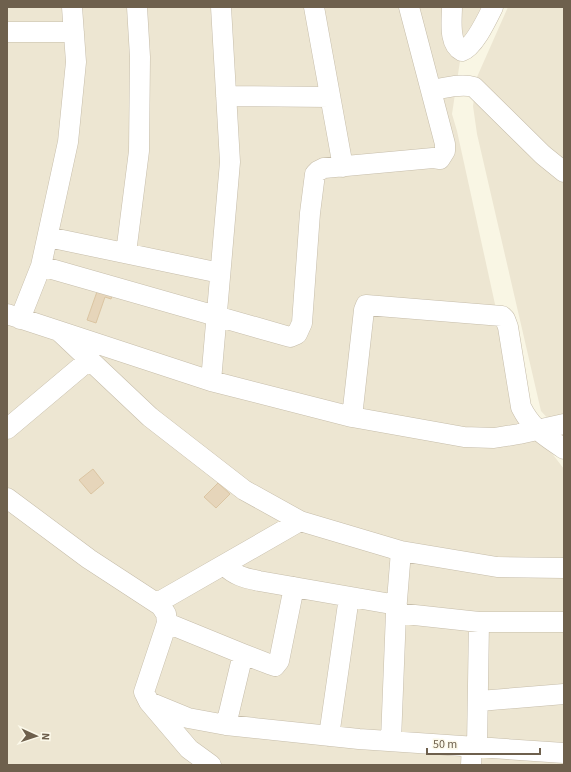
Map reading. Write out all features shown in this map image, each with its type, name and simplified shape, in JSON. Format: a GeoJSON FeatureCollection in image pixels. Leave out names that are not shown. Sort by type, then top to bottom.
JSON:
{"type":"FeatureCollection","features":[{"type":"Feature","properties":{"kind":"street"},"geometry":{"type":"LineString","coordinates":[[72,7],[76,62],[67,148],[41,266],[14,317],[211,381],[352,417],[464,437],[494,438],[549,428]]}},
{"type":"Feature","properties":{"kind":"street"},"geometry":{"type":"LineString","coordinates":[[126,253],[138,160],[140,57],[137,7]]}},
{"type":"Feature","properties":{"kind":"street"},"geometry":{"type":"LineString","coordinates":[[211,381],[229,171],[220,7]]}},
{"type":"Feature","properties":{"kind":"street"},"geometry":{"type":"LineString","coordinates":[[314,7],[343,167]]}},
{"type":"Feature","properties":{"kind":"street"},"geometry":{"type":"LineString","coordinates":[[41,266],[290,337],[297,334],[302,323],[313,185],[318,170],[324,168],[433,158],[440,159],[445,151],[437,89],[409,7]]}},
{"type":"Feature","properties":{"kind":"street"},"geometry":{"type":"LineString","coordinates":[[452,7],[452,37],[458,49],[462,51],[467,50],[493,7]]}},
{"type":"Feature","properties":{"kind":"street"},"geometry":{"type":"LineString","coordinates":[[7,32],[74,32]]}},
{"type":"Feature","properties":{"kind":"street"},"geometry":{"type":"LineString","coordinates":[[437,89],[468,85],[474,87],[543,155],[564,172]]}},
{"type":"Feature","properties":{"kind":"street"},"geometry":{"type":"LineString","coordinates":[[226,96],[330,97]]}},
{"type":"Feature","properties":{"kind":"street"},"geometry":{"type":"LineString","coordinates":[[48,237],[220,273]]}},
{"type":"Feature","properties":{"kind":"street"},"geometry":{"type":"LineString","coordinates":[[352,417],[364,310],[366,305],[502,316],[506,319],[508,327],[521,407],[527,418],[549,428],[564,449]]}},
{"type":"Feature","properties":{"kind":"street"},"geometry":{"type":"LineString","coordinates":[[60,332],[150,417],[244,490],[300,521],[401,551],[497,567],[564,568]]}},
{"type":"Feature","properties":{"kind":"street"},"geometry":{"type":"LineString","coordinates":[[7,429],[89,360]]}},
{"type":"Feature","properties":{"kind":"street"},"geometry":{"type":"LineString","coordinates":[[7,498],[89,559],[157,604],[166,614],[167,623],[144,692],[149,702],[189,749],[211,765]]}},
{"type":"Feature","properties":{"kind":"street"},"geometry":{"type":"LineString","coordinates":[[157,604],[300,521]]}},
{"type":"Feature","properties":{"kind":"street"},"geometry":{"type":"LineString","coordinates":[[390,740],[401,551]]}},
{"type":"Feature","properties":{"kind":"street"},"geometry":{"type":"LineString","coordinates":[[224,565],[231,572],[244,578],[349,597],[397,609],[479,622],[564,622]]}},
{"type":"Feature","properties":{"kind":"street"},"geometry":{"type":"LineString","coordinates":[[167,623],[275,666],[279,661],[294,587]]}},
{"type":"Feature","properties":{"kind":"street"},"geometry":{"type":"LineString","coordinates":[[329,736],[349,597]]}},
{"type":"Feature","properties":{"kind":"street"},"geometry":{"type":"LineString","coordinates":[[474,753],[479,701],[479,622]]}},
{"type":"Feature","properties":{"kind":"street"},"geometry":{"type":"LineString","coordinates":[[226,725],[242,654]]}},
{"type":"Feature","properties":{"kind":"street"},"geometry":{"type":"LineString","coordinates":[[479,701],[564,694]]}},
{"type":"Feature","properties":{"kind":"street"},"geometry":{"type":"LineString","coordinates":[[149,702],[188,718],[226,725],[359,739],[390,740],[474,753],[533,758],[564,753]]}},
{"type":"Feature","properties":{"kind":"shaded area"},"geometry":{"type":"Polygon","coordinates":[[[7,7],[486,7],[460,61],[452,114],[518,409],[564,469],[564,765],[7,765],[7,7]]]}},
{"type":"Feature","properties":{"kind":"shaded area"},"geometry":{"type":"Polygon","coordinates":[[[508,7],[564,7],[564,436],[541,411],[477,134],[473,106],[477,77],[508,7]]]}},
{"type":"Feature","properties":{"kind":"building"},"geometry":{"type":"Polygon","coordinates":[[[99,286],[114,291],[111,299],[105,297],[96,323],[87,320],[99,286]]]}},
{"type":"Feature","properties":{"kind":"building"},"geometry":{"type":"Polygon","coordinates":[[[93,469],[104,483],[91,494],[79,480],[93,469]]]}},
{"type":"Feature","properties":{"kind":"building"},"geometry":{"type":"Polygon","coordinates":[[[218,483],[230,494],[216,508],[204,497],[218,483]]]}}]}
